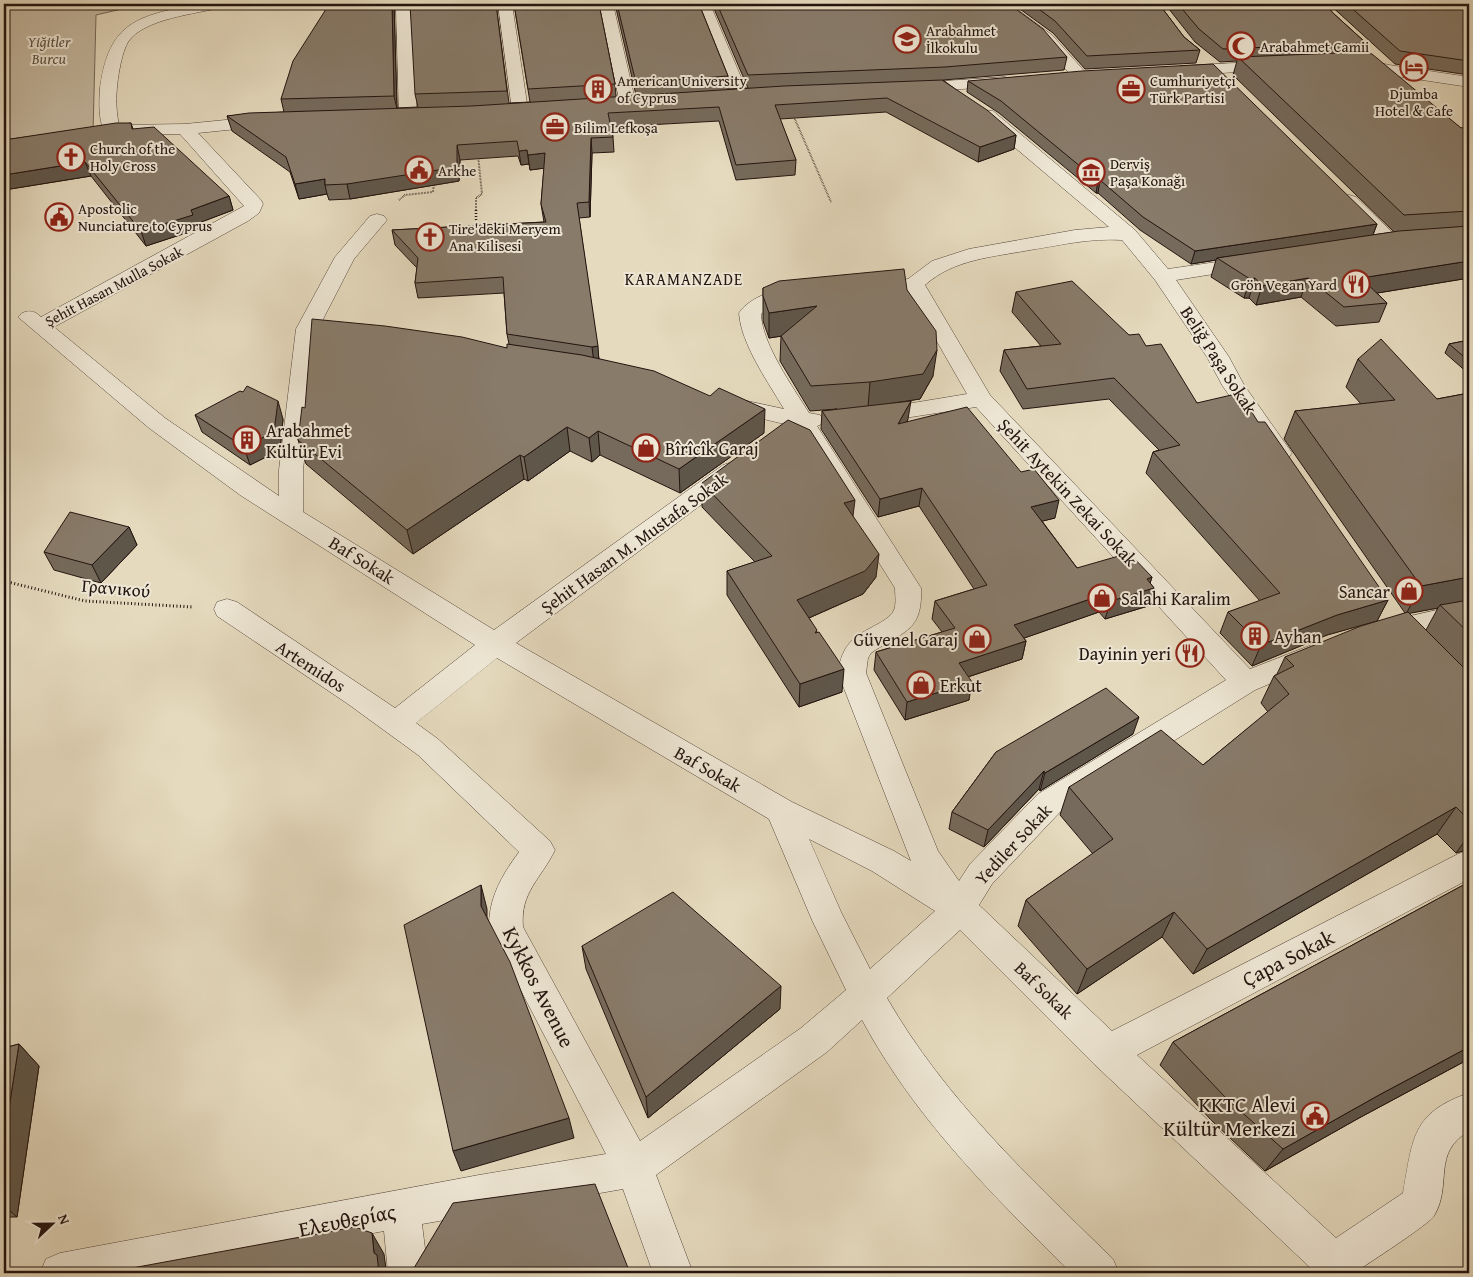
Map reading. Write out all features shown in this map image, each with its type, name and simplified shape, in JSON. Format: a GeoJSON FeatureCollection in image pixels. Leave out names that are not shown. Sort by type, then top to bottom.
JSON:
{"type":"FeatureCollection","features":[{"type":"Feature","properties":{"kind":"street"},"geometry":{"type":"LineString","coordinates":[[218,4],[157,19],[132,30],[126,35],[116,50],[108,89],[106,109],[112,130],[185,129],[282,120]]}},
{"type":"Feature","properties":{"kind":"street"},"geometry":{"type":"LineString","coordinates":[[389,116],[417,115],[403,4]]}},
{"type":"Feature","properties":{"kind":"street"},"geometry":{"type":"LineString","coordinates":[[505,4],[520,110]]}},
{"type":"Feature","properties":{"kind":"street"},"geometry":{"type":"LineString","coordinates":[[606,4],[628,104]]}},
{"type":"Feature","properties":{"kind":"street"},"geometry":{"type":"LineString","coordinates":[[703,4],[741,96]]}},
{"type":"Feature","properties":{"kind":"street"},"geometry":{"type":"LineString","coordinates":[[1002,4],[1047,38],[1080,76]]}},
{"type":"Feature","properties":{"kind":"street"},"geometry":{"type":"LineString","coordinates":[[1362,46],[1411,89]]}},
{"type":"Feature","properties":{"kind":"street"},"geometry":{"type":"LineString","coordinates":[[1338,63],[1358,62],[1389,70],[1469,82]]}},
{"type":"Feature","properties":{"kind":"street"},"geometry":{"type":"LineString","coordinates":[[1166,72],[1208,63],[1291,65]]}},
{"type":"Feature","properties":{"kind":"street"},"geometry":{"type":"LineString","coordinates":[[1208,63],[1229,83]]}},
{"type":"Feature","properties":{"kind":"street"},"geometry":{"type":"LineString","coordinates":[[1062,78],[1099,75]]}},
{"type":"Feature","properties":{"kind":"street"},"geometry":{"type":"LineString","coordinates":[[894,89],[1017,81]]}},
{"type":"Feature","properties":{"kind":"street","name":"Beliğ Paşa Sokak"},"geometry":{"type":"LineString","coordinates":[[944,87],[992,119],[1128,234],[1163,276],[1218,357],[1233,385],[1290,468]]}},
{"type":"Feature","properties":{"kind":"street"},"geometry":{"type":"LineString","coordinates":[[722,98],[784,93]]}},
{"type":"Feature","properties":{"kind":"street"},"geometry":{"type":"LineString","coordinates":[[608,105],[647,102]]}},
{"type":"Feature","properties":{"kind":"street"},"geometry":{"type":"LineString","coordinates":[[502,111],[540,109]]}},
{"type":"Feature","properties":{"kind":"street","name":"Şehit Hasan Mulla Sokak"},"geometry":{"type":"LineString","coordinates":[[34,322],[252,209],[254,204],[185,129]]}},
{"type":"Feature","properties":{"kind":"street"},"geometry":{"type":"LineString","coordinates":[[1335,186],[1391,242]]}},
{"type":"Feature","properties":{"kind":"street"},"geometry":{"type":"LineString","coordinates":[[291,515],[291,470],[317,330],[345,257],[377,220]]}},
{"type":"Feature","properties":{"kind":"street"},"geometry":{"type":"LineString","coordinates":[[846,291],[914,284],[927,272],[953,260],[982,253],[1091,233],[1128,234]]}},
{"type":"Feature","properties":{"kind":"street"},"geometry":{"type":"LineString","coordinates":[[1163,276],[1268,260]]}},
{"type":"Feature","properties":{"kind":"street","name":"Şehit Aytekin Zekai Sokak"},"geometry":{"type":"LineString","coordinates":[[914,284],[981,400],[1245,682]]}},
{"type":"Feature","properties":{"kind":"street"},"geometry":{"type":"LineString","coordinates":[[818,294],[776,298],[759,303],[750,313],[751,325],[761,348],[800,420],[908,588],[909,607],[901,623],[859,647],[852,660],[852,673],[925,858],[959,908]]}},
{"type":"Feature","properties":{"kind":"street","name":"Baf Sokak"},"geometry":{"type":"LineString","coordinates":[[34,322],[157,423],[249,489],[494,644],[781,811],[883,861],[959,908],[1107,1052],[1339,1268]]}},
{"type":"Feature","properties":{"kind":"street"},"geometry":{"type":"LineString","coordinates":[[707,399],[800,420],[897,413],[981,400]]}},
{"type":"Feature","properties":{"kind":"street"},"geometry":{"type":"LineString","coordinates":[[776,438],[800,420]]}},
{"type":"Feature","properties":{"kind":"street","name":"Şehit Hasan M. Mustafa Sokak"},"geometry":{"type":"LineString","coordinates":[[396,723],[494,644],[753,455]]}},
{"type":"Feature","properties":{"kind":"street","name":"Artemidos"},"geometry":{"type":"LineString","coordinates":[[227,609],[396,723]]}},
{"type":"Feature","properties":{"kind":"street","name":"Yediler Sokak"},"geometry":{"type":"LineString","coordinates":[[634,1168],[814,1040],[938,931],[959,908],[981,874],[1049,803],[1245,682],[1347,642],[1469,613]]}},
{"type":"Feature","properties":{"kind":"street","name":"Kykkos Avenue"},"geometry":{"type":"LineString","coordinates":[[396,723],[428,747],[539,850],[512,887],[504,916],[506,929],[634,1168],[673,1273]]}},
{"type":"Feature","properties":{"kind":"street"},"geometry":{"type":"LineString","coordinates":[[781,811],[819,898],[865,994],[927,1091],[963,1136],[1098,1273]]}},
{"type":"Feature","properties":{"kind":"street","name":"Çapa Sokak"},"geometry":{"type":"LineString","coordinates":[[1107,1052],[1469,864]]}},
{"type":"Feature","properties":{"kind":"street"},"geometry":{"type":"LineString","coordinates":[[1339,1268],[1420,1204],[1431,1142],[1446,1124],[1469,1111]]}},
{"type":"Feature","properties":{"kind":"street","name":"Ελευθερίας"},"geometry":{"type":"LineString","coordinates":[[60,1273],[634,1168]]}},
{"type":"Feature","properties":{"kind":"street"},"geometry":{"type":"LineString","coordinates":[[401,1210],[408,1273]]}},
{"type":"Feature","properties":{"kind":"path"},"geometry":{"type":"LineString","coordinates":[[784,93],[832,202]]}},
{"type":"Feature","properties":{"kind":"path"},"geometry":{"type":"LineString","coordinates":[[476,228],[476,198],[482,194],[477,148]]}},
{"type":"Feature","properties":{"kind":"path"},"geometry":{"type":"LineString","coordinates":[[377,220],[405,195],[433,192],[435,176]]}},
{"type":"Feature","properties":{"kind":"path","name":"Γρανικού"},"geometry":{"type":"LineString","coordinates":[[4,581],[85,601],[227,609]]}},
{"type":"Feature","properties":{"kind":"green space","name":"Yiğitler Burcu"},"geometry":{"type":"Polygon","coordinates":[[[4,4],[143,4],[96,15],[93,133],[4,144],[4,4]]]}},
{"type":"Feature","properties":{"kind":"building"},"geometry":{"type":"Polygon","coordinates":[[[392,4],[394,96],[281,99],[293,61],[328,6],[392,4]]]}},
{"type":"Feature","properties":{"kind":"building"},"geometry":{"type":"Polygon","coordinates":[[[410,4],[496,4],[507,91],[415,94],[410,4]]]}},
{"type":"Feature","properties":{"kind":"building"},"geometry":{"type":"Polygon","coordinates":[[[514,4],[599,4],[615,84],[528,89],[514,4]]]}},
{"type":"Feature","properties":{"kind":"building"},"geometry":{"type":"Polygon","coordinates":[[[617,4],[699,4],[728,76],[636,83],[617,4]]]}},
{"type":"Feature","properties":{"kind":"building"},"geometry":{"type":"Polygon","coordinates":[[[717,4],[1009,4],[1043,29],[1067,57],[945,67],[748,75],[717,4]]]}},
{"type":"Feature","properties":{"kind":"building"},"geometry":{"type":"Polygon","coordinates":[[[1032,4],[1159,4],[1184,37],[1200,50],[1087,56],[1055,21],[1032,4]]]}},
{"type":"Feature","properties":{"kind":"building"},"geometry":{"type":"Polygon","coordinates":[[[1178,4],[1325,4],[1366,43],[1223,49],[1199,29],[1178,4]]]}},
{"type":"Feature","properties":{"kind":"building"},"geometry":{"type":"Polygon","coordinates":[[[1347,4],[1469,4],[1469,61],[1400,51],[1347,4]]]}},
{"type":"Feature","properties":{"kind":"building"},"geometry":{"type":"Polygon","coordinates":[[[1364,52],[1372,54],[1461,128],[1466,127],[1469,130],[1469,211],[1404,215],[1238,57],[1364,52]]]}},
{"type":"Feature","properties":{"kind":"building"},"geometry":{"type":"Polygon","coordinates":[[[1213,64],[1377,224],[1195,251],[1143,217],[1001,101],[968,81],[1082,71],[1213,64]]]}},
{"type":"Feature","properties":{"kind":"building"},"geometry":{"type":"Polygon","coordinates":[[[942,80],[987,110],[1016,135],[980,147],[887,98],[775,105],[796,160],[736,165],[719,107],[608,113],[613,137],[591,138],[589,202],[577,203],[598,346],[592,347],[507,334],[503,277],[415,283],[418,258],[392,230],[546,222],[541,204],[545,153],[528,155],[527,150],[519,151],[517,141],[457,145],[457,167],[347,184],[325,185],[325,179],[295,184],[286,157],[227,116],[249,113],[472,106],[784,86],[942,80]]]}},
{"type":"Feature","properties":{"kind":"building"},"geometry":{"type":"Polygon","coordinates":[[[116,123],[131,123],[132,129],[154,127],[229,196],[191,210],[193,215],[141,231],[85,162],[4,175],[4,140],[116,123]]]}},
{"type":"Feature","properties":{"kind":"building"},"geometry":{"type":"Polygon","coordinates":[[[1469,226],[1469,261],[1361,278],[1387,303],[1344,307],[1308,278],[1262,286],[1255,278],[1250,279],[1217,258],[1399,231],[1469,226]]]}},
{"type":"Feature","properties":{"kind":"building"},"geometry":{"type":"Polygon","coordinates":[[[904,269],[907,290],[936,331],[937,350],[923,374],[870,382],[811,386],[781,336],[817,306],[769,313],[763,296],[763,288],[779,281],[904,269]]]}},
{"type":"Feature","properties":{"kind":"building"},"geometry":{"type":"Polygon","coordinates":[[[1072,281],[1129,335],[1139,334],[1146,346],[1161,344],[1197,403],[1240,393],[1258,422],[1265,422],[1388,600],[1337,615],[1261,645],[1228,612],[1280,593],[1153,452],[1180,445],[1114,378],[1027,389],[1004,350],[1061,344],[1016,292],[1072,281]]]}},
{"type":"Feature","properties":{"kind":"building"},"geometry":{"type":"Polygon","coordinates":[[[312,319],[385,326],[462,337],[507,348],[507,344],[582,355],[654,371],[710,396],[719,388],[765,409],[679,469],[598,431],[589,438],[567,427],[524,457],[520,455],[407,530],[298,440],[302,407],[305,408],[312,319]]]}},
{"type":"Feature","properties":{"kind":"building"},"geometry":{"type":"Polygon","coordinates":[[[1381,339],[1437,399],[1469,393],[1469,577],[1421,586],[1295,411],[1395,400],[1358,359],[1381,339]]]}},
{"type":"Feature","properties":{"kind":"building"},"geometry":{"type":"Polygon","coordinates":[[[1469,340],[1469,361],[1449,344],[1469,340]]]}},
{"type":"Feature","properties":{"kind":"building"},"geometry":{"type":"Polygon","coordinates":[[[247,386],[278,401],[274,432],[244,447],[195,415],[240,391],[243,392],[247,386]]]}},
{"type":"Feature","properties":{"kind":"building"},"geometry":{"type":"Polygon","coordinates":[[[911,401],[898,424],[967,407],[1021,472],[1034,469],[1059,500],[1031,507],[1077,568],[1129,553],[1152,577],[1147,579],[1154,588],[1111,601],[1105,594],[1014,625],[1026,641],[959,663],[972,682],[907,702],[876,652],[955,628],[935,601],[987,585],[922,488],[880,499],[822,411],[911,401]]]}},
{"type":"Feature","properties":{"kind":"building"},"geometry":{"type":"Polygon","coordinates":[[[788,420],[810,430],[855,500],[844,503],[879,554],[865,571],[797,600],[817,630],[815,633],[819,632],[844,669],[800,684],[727,571],[772,556],[702,483],[788,420]]]}},
{"type":"Feature","properties":{"kind":"building"},"geometry":{"type":"Polygon","coordinates":[[[70,512],[129,527],[92,565],[44,552],[70,512]]]}},
{"type":"Feature","properties":{"kind":"building"},"geometry":{"type":"Polygon","coordinates":[[[1469,600],[1469,633],[1440,605],[1469,600]]]}},
{"type":"Feature","properties":{"kind":"building"},"geometry":{"type":"Polygon","coordinates":[[[1408,612],[1469,673],[1469,820],[1456,807],[1207,949],[1174,912],[1087,969],[1026,900],[1113,839],[1069,787],[1161,730],[1203,765],[1289,694],[1274,676],[1294,666],[1285,657],[1361,626],[1408,612]]]}},
{"type":"Feature","properties":{"kind":"building"},"geometry":{"type":"Polygon","coordinates":[[[1106,688],[1139,717],[1045,773],[1044,771],[988,830],[952,812],[996,752],[1106,688]]]}},
{"type":"Feature","properties":{"kind":"building"},"geometry":{"type":"Polygon","coordinates":[[[1469,882],[1469,1047],[1283,1149],[1226,1098],[1173,1042],[1469,882]]]}},
{"type":"Feature","properties":{"kind":"building"},"geometry":{"type":"Polygon","coordinates":[[[481,885],[481,906],[510,962],[569,1118],[453,1151],[404,925],[481,885]]]}},
{"type":"Feature","properties":{"kind":"building"},"geometry":{"type":"Polygon","coordinates":[[[673,892],[781,986],[646,1097],[582,946],[673,892]]]}},
{"type":"Feature","properties":{"kind":"building"},"geometry":{"type":"Polygon","coordinates":[[[19,1044],[4,1140],[4,1048],[19,1044]]]}},
{"type":"Feature","properties":{"kind":"building"},"geometry":{"type":"Polygon","coordinates":[[[595,1184],[630,1273],[411,1273],[453,1203],[595,1184]]]}},
{"type":"Feature","properties":{"kind":"building"},"geometry":{"type":"Polygon","coordinates":[[[355,1227],[372,1233],[379,1273],[105,1273],[355,1227]]]}},
{"type":"Feature","properties":{"kind":"place","name":"Arabahmet İlkokulu"},"geometry":{"type":"Point","coordinates":[907,39]}},
{"type":"Feature","properties":{"kind":"place","name":"Arabahmet Camii"},"geometry":{"type":"Point","coordinates":[1241,46]}},
{"type":"Feature","properties":{"kind":"place","name":"Djumba Hotel & Cafe"},"geometry":{"type":"Point","coordinates":[1414,67]}},
{"type":"Feature","properties":{"kind":"place","name":"American University of Cyprus"},"geometry":{"type":"Point","coordinates":[598,89]}},
{"type":"Feature","properties":{"kind":"place","name":"Cumhuriyetçi Türk Partisi"},"geometry":{"type":"Point","coordinates":[1131,89]}},
{"type":"Feature","properties":{"kind":"place","name":"Bilim Lefkoşa"},"geometry":{"type":"Point","coordinates":[555,127]}},
{"type":"Feature","properties":{"kind":"place","name":"Church of the Holy Cross"},"geometry":{"type":"Point","coordinates":[71,157]}},
{"type":"Feature","properties":{"kind":"place","name":"Arkhe"},"geometry":{"type":"Point","coordinates":[419,170]}},
{"type":"Feature","properties":{"kind":"place","name":"Derviş Paşa Konağı"},"geometry":{"type":"Point","coordinates":[1091,172]}},
{"type":"Feature","properties":{"kind":"place","name":"Apostolic Nunciature to Cyprus"},"geometry":{"type":"Point","coordinates":[59,217]}},
{"type":"Feature","properties":{"kind":"place","name":"Tire'deki Meryem Ana Kilisesi"},"geometry":{"type":"Point","coordinates":[430,237]}},
{"type":"Feature","properties":{"kind":"place","name":"Grön Vegan Yard"},"geometry":{"type":"Point","coordinates":[1356,284]}},
{"type":"Feature","properties":{"kind":"place","name":"Arabahmet Kültür Evi"},"geometry":{"type":"Point","coordinates":[247,440]}},
{"type":"Feature","properties":{"kind":"place","name":"Bîrîcîk Garaj"},"geometry":{"type":"Point","coordinates":[646,448]}},
{"type":"Feature","properties":{"kind":"place","name":"Sancar"},"geometry":{"type":"Point","coordinates":[1409,591]}},
{"type":"Feature","properties":{"kind":"place","name":"Salahi Karalim"},"geometry":{"type":"Point","coordinates":[1102,598]}},
{"type":"Feature","properties":{"kind":"place","name":"Ayhan"},"geometry":{"type":"Point","coordinates":[1255,636]}},
{"type":"Feature","properties":{"kind":"place","name":"Güvenel Garaj"},"geometry":{"type":"Point","coordinates":[977,639]}},
{"type":"Feature","properties":{"kind":"place","name":"Dayinin yeri"},"geometry":{"type":"Point","coordinates":[1190,653]}},
{"type":"Feature","properties":{"kind":"place","name":"Erkut"},"geometry":{"type":"Point","coordinates":[921,685]}},
{"type":"Feature","properties":{"kind":"place","name":"KKTC Alevi Kültür Merkezi"},"geometry":{"type":"Point","coordinates":[1315,1116]}},
{"type":"Feature","properties":{"kind":"district","name":"KARAMANZADE"},"geometry":{"type":"Point","coordinates":[684,279]}}]}
